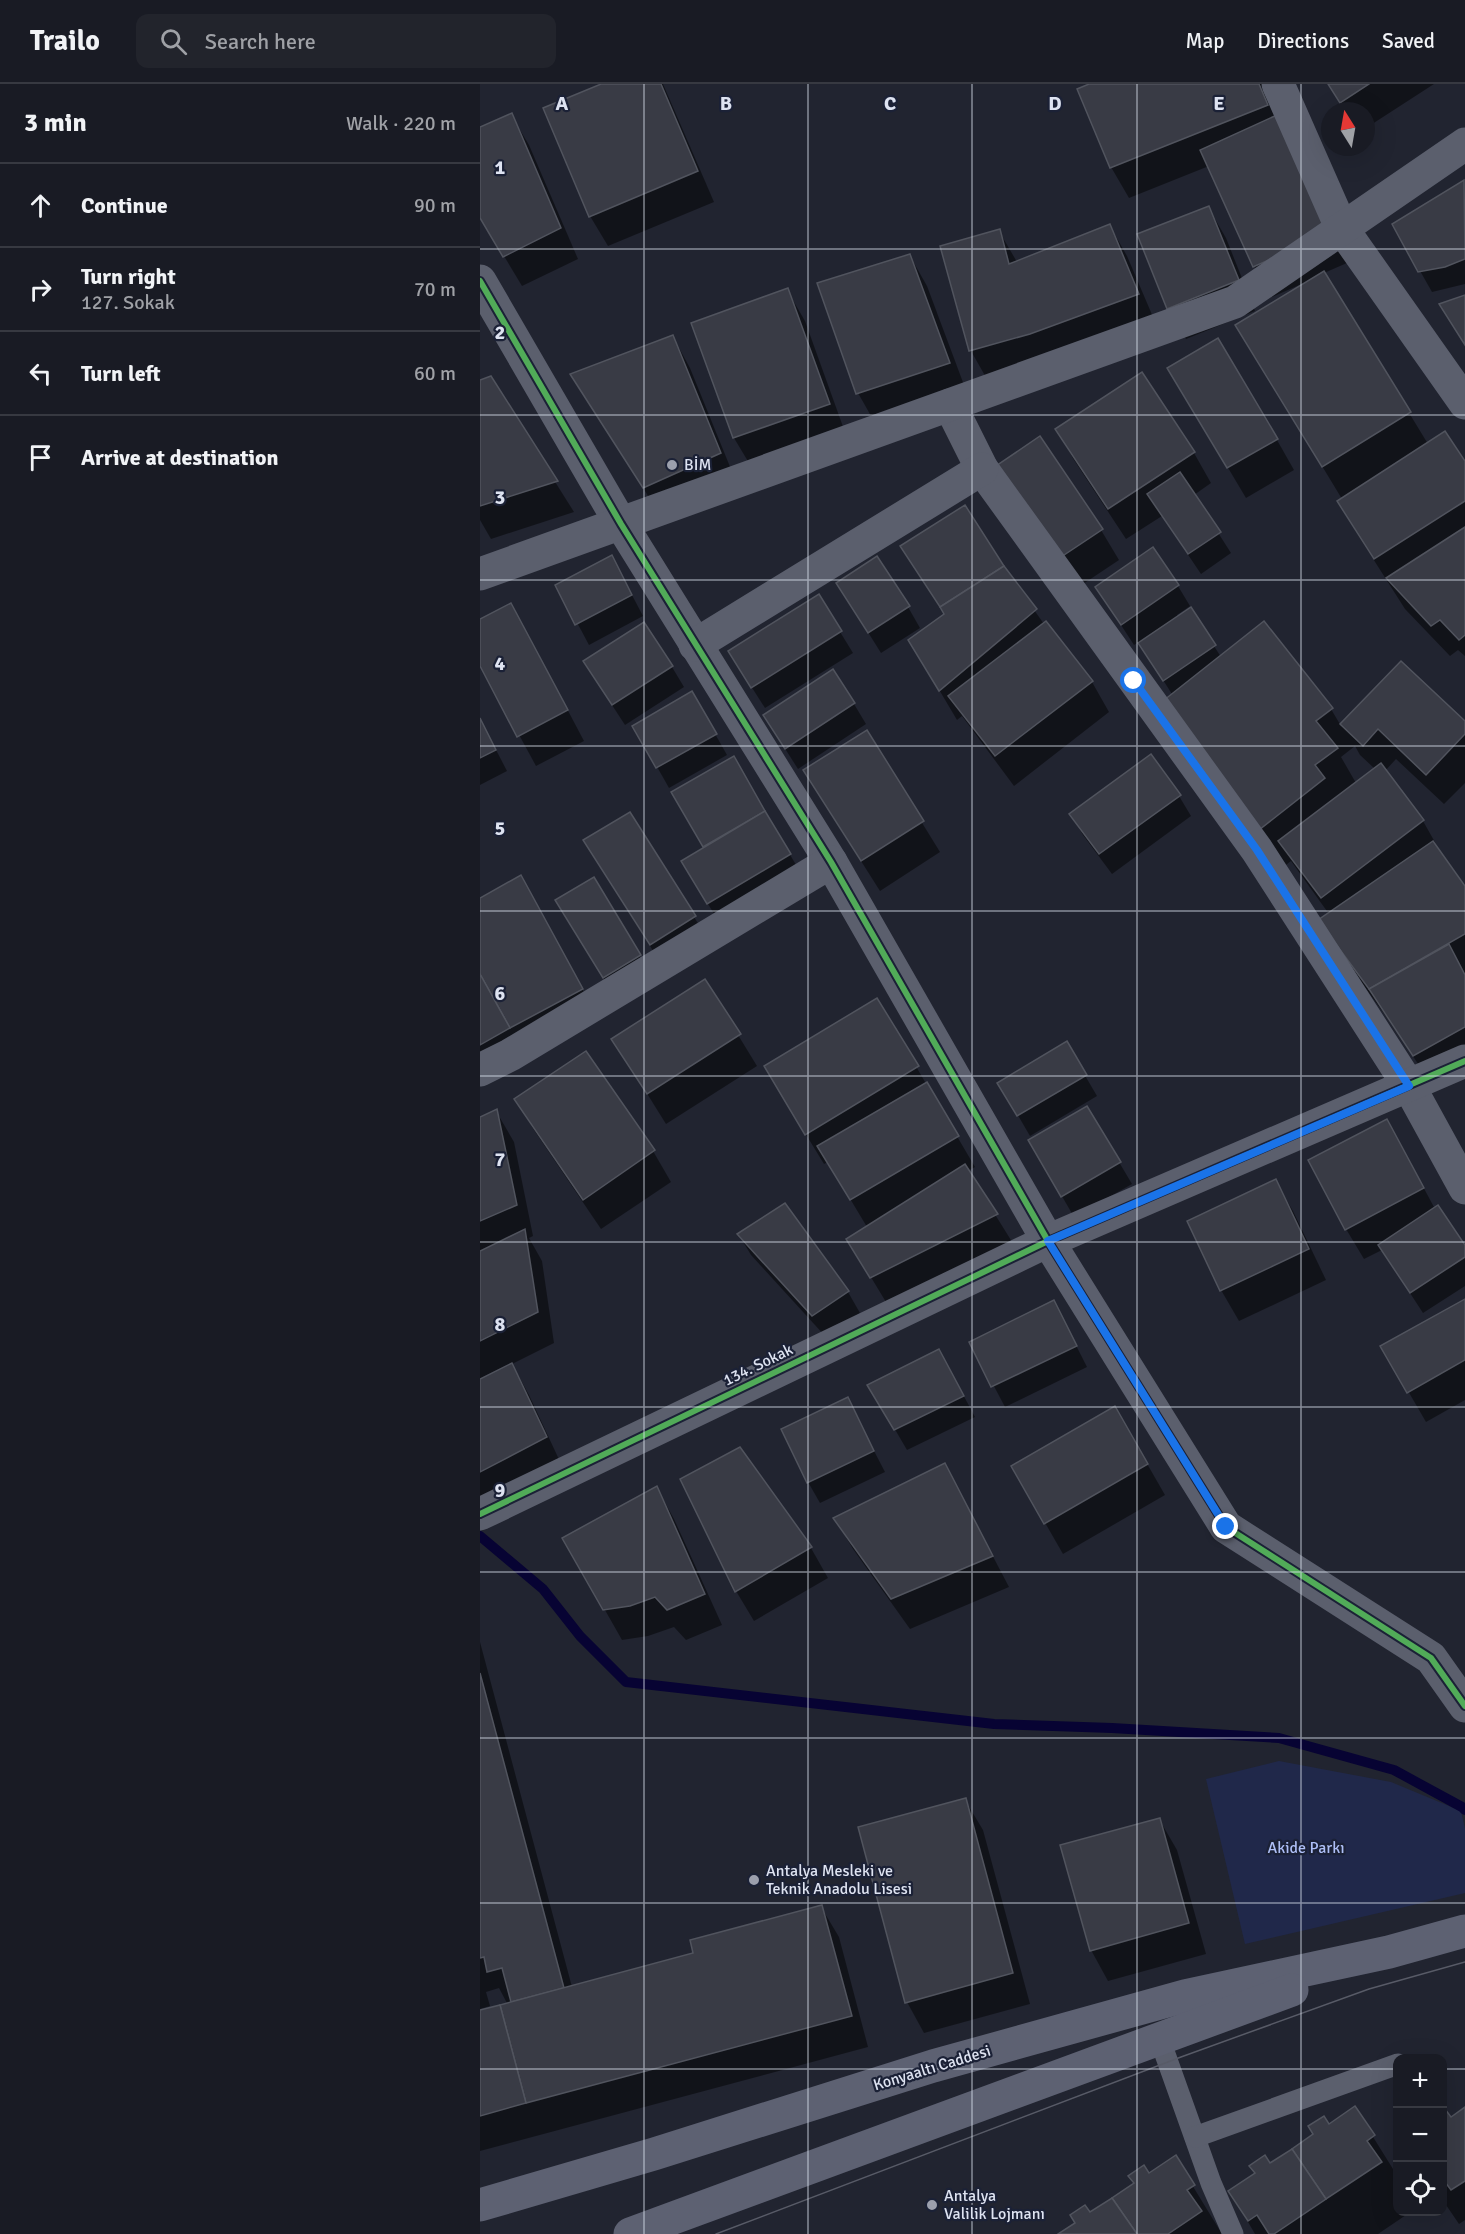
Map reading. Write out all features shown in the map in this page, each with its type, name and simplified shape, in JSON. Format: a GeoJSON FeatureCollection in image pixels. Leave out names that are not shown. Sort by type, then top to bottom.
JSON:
{"type":"FeatureCollection","features":[{"type":"Feature","properties":{"kind":"main road","name":"Konyaaltı Caddesi"},"geometry":{"type":"LineString","coordinates":[[480,2205],[654,2154],[933,2066],[1047,2034],[1185,1996],[1389,1952],[1462,1932]]}},
{"type":"Feature","properties":{"kind":"main road","name":"Konyaaltı Caddesi"},"geometry":{"type":"LineString","coordinates":[[630,2234],[1160,2040],[1389,1952]]}},
{"type":"Feature","properties":{"kind":"street"},"geometry":{"type":"LineString","coordinates":[[1278,84],[1341,227],[1465,403]]}},
{"type":"Feature","properties":{"kind":"street"},"geometry":{"type":"LineString","coordinates":[[480,574],[1235,302],[1465,144]]}},
{"type":"Feature","properties":{"kind":"street"},"geometry":{"type":"LineString","coordinates":[[480,281],[621,524],[831,861],[1048,1241],[1226,1527],[1431,1658],[1465,1706]]}},
{"type":"Feature","properties":{"kind":"street"},"geometry":{"type":"LineString","coordinates":[[950,405],[982,469],[1257,850],[1409,1086],[1465,1188]]}},
{"type":"Feature","properties":{"kind":"street"},"geometry":{"type":"LineString","coordinates":[[695,645],[982,469]]}},
{"type":"Feature","properties":{"kind":"street"},"geometry":{"type":"LineString","coordinates":[[480,591],[581,538]]}},
{"type":"Feature","properties":{"kind":"street"},"geometry":{"type":"LineString","coordinates":[[480,1070],[510,1055],[831,861]]}},
{"type":"Feature","properties":{"kind":"street","name":"134. Sokak"},"geometry":{"type":"LineString","coordinates":[[480,1514],[1048,1241],[1465,1061]]}},
{"type":"Feature","properties":{"kind":"lane"},"geometry":{"type":"LineString","coordinates":[[1160,2040],[1211,2183],[1233,2234]]}},
{"type":"Feature","properties":{"kind":"lane"},"geometry":{"type":"LineString","coordinates":[[1195,2137],[1393,2066]]}},
{"type":"Feature","properties":{"kind":"green space","name":"Akide Parkı"},"geometry":{"type":"Polygon","coordinates":[[[1279,1761],[1391,1782],[1461,1811],[1465,1829],[1465,1893],[1245,1944],[1206,1779],[1279,1761]]]}},
{"type":"Feature","properties":{"kind":"building"},"geometry":{"type":"Polygon","coordinates":[[[601,84],[661,84],[698,171],[589,217],[543,108],[601,84]]]}},
{"type":"Feature","properties":{"kind":"building"},"geometry":{"type":"Polygon","coordinates":[[[1089,84],[1259,84],[1268,105],[1110,168],[1077,89],[1089,84]]]}},
{"type":"Feature","properties":{"kind":"building"},"geometry":{"type":"Polygon","coordinates":[[[1328,84],[1369,84],[1342,102],[1328,84]]]}},
{"type":"Feature","properties":{"kind":"building"},"geometry":{"type":"Polygon","coordinates":[[[512,113],[561,228],[503,257],[480,218],[480,127],[512,113]]]}},
{"type":"Feature","properties":{"kind":"building"},"geometry":{"type":"Polygon","coordinates":[[[1277,115],[1331,232],[1253,267],[1200,150],[1277,115]]]}},
{"type":"Feature","properties":{"kind":"building"},"geometry":{"type":"Polygon","coordinates":[[[1464,180],[1465,259],[1445,267],[1418,272],[1392,224],[1464,180]]]}},
{"type":"Feature","properties":{"kind":"building"},"geometry":{"type":"Polygon","coordinates":[[[1209,206],[1239,280],[1167,309],[1137,234],[1209,206]]]}},
{"type":"Feature","properties":{"kind":"building"},"geometry":{"type":"Polygon","coordinates":[[[1110,224],[1139,294],[1030,334],[969,351],[940,246],[1000,229],[1009,264],[1110,224]]]}},
{"type":"Feature","properties":{"kind":"building"},"geometry":{"type":"Polygon","coordinates":[[[910,254],[950,363],[856,394],[817,283],[910,254]]]}},
{"type":"Feature","properties":{"kind":"building"},"geometry":{"type":"Polygon","coordinates":[[[1324,271],[1411,412],[1322,467],[1235,325],[1324,271]]]}},
{"type":"Feature","properties":{"kind":"building"},"geometry":{"type":"Polygon","coordinates":[[[788,288],[830,404],[733,438],[691,323],[788,288]]]}},
{"type":"Feature","properties":{"kind":"building"},"geometry":{"type":"Polygon","coordinates":[[[1465,295],[1465,345],[1439,304],[1465,295]]]}},
{"type":"Feature","properties":{"kind":"building"},"geometry":{"type":"Polygon","coordinates":[[[673,335],[721,453],[643,488],[570,374],[673,335]]]}},
{"type":"Feature","properties":{"kind":"building"},"geometry":{"type":"Polygon","coordinates":[[[1218,338],[1278,439],[1227,468],[1167,368],[1218,338]]]}},
{"type":"Feature","properties":{"kind":"building"},"geometry":{"type":"Polygon","coordinates":[[[1142,372],[1195,452],[1108,509],[1055,429],[1142,372]]]}},
{"type":"Feature","properties":{"kind":"building"},"geometry":{"type":"Polygon","coordinates":[[[491,376],[558,481],[480,506],[480,380],[491,376]]]}},
{"type":"Feature","properties":{"kind":"building"},"geometry":{"type":"Polygon","coordinates":[[[1445,431],[1465,461],[1465,501],[1374,559],[1337,501],[1445,431]]]}},
{"type":"Feature","properties":{"kind":"building"},"geometry":{"type":"Polygon","coordinates":[[[1040,436],[1103,529],[1058,559],[996,466],[1040,436]]]}},
{"type":"Feature","properties":{"kind":"building"},"geometry":{"type":"Polygon","coordinates":[[[1180,472],[1221,532],[1188,554],[1147,494],[1180,472]]]}},
{"type":"Feature","properties":{"kind":"building"},"geometry":{"type":"Polygon","coordinates":[[[965,505],[1004,566],[940,607],[900,546],[965,505]]]}},
{"type":"Feature","properties":{"kind":"building"},"geometry":{"type":"Polygon","coordinates":[[[1465,527],[1465,635],[1459,640],[1440,620],[1431,626],[1386,578],[1465,527]]]}},
{"type":"Feature","properties":{"kind":"building"},"geometry":{"type":"Polygon","coordinates":[[[1153,547],[1179,585],[1121,625],[1095,587],[1153,547]]]}},
{"type":"Feature","properties":{"kind":"building"},"geometry":{"type":"Polygon","coordinates":[[[612,555],[632,595],[575,625],[555,585],[612,555]]]}},
{"type":"Feature","properties":{"kind":"building"},"geometry":{"type":"Polygon","coordinates":[[[877,556],[910,606],[868,633],[836,583],[877,556]]]}},
{"type":"Feature","properties":{"kind":"building"},"geometry":{"type":"Polygon","coordinates":[[[1004,566],[1037,609],[939,691],[908,640],[944,614],[940,607],[1004,566]]]}},
{"type":"Feature","properties":{"kind":"building"},"geometry":{"type":"Polygon","coordinates":[[[819,594],[842,631],[751,688],[728,651],[819,594]]]}},
{"type":"Feature","properties":{"kind":"building"},"geometry":{"type":"Polygon","coordinates":[[[511,603],[568,710],[517,737],[480,666],[480,619],[511,603]]]}},
{"type":"Feature","properties":{"kind":"building"},"geometry":{"type":"Polygon","coordinates":[[[1191,607],[1216,645],[1163,681],[1138,643],[1191,607]]]}},
{"type":"Feature","properties":{"kind":"building"},"geometry":{"type":"Polygon","coordinates":[[[1046,621],[1093,681],[995,756],[948,696],[1046,621]]]}},
{"type":"Feature","properties":{"kind":"building"},"geometry":{"type":"Polygon","coordinates":[[[1264,621],[1333,708],[1316,721],[1338,748],[1315,765],[1325,778],[1259,830],[1159,704],[1264,621]]]}},
{"type":"Feature","properties":{"kind":"building"},"geometry":{"type":"Polygon","coordinates":[[[644,622],[673,666],[612,705],[583,661],[644,622]]]}},
{"type":"Feature","properties":{"kind":"building"},"geometry":{"type":"Polygon","coordinates":[[[1401,661],[1465,721],[1465,734],[1426,775],[1378,729],[1363,746],[1340,724],[1401,661]]]}},
{"type":"Feature","properties":{"kind":"building"},"geometry":{"type":"Polygon","coordinates":[[[833,669],[855,703],[785,749],[763,715],[833,669]]]}},
{"type":"Feature","properties":{"kind":"building"},"geometry":{"type":"Polygon","coordinates":[[[692,691],[717,734],[656,768],[632,726],[692,691]]]}},
{"type":"Feature","properties":{"kind":"building"},"geometry":{"type":"Polygon","coordinates":[[[480,718],[496,750],[480,758],[480,718]]]}},
{"type":"Feature","properties":{"kind":"building"},"geometry":{"type":"Polygon","coordinates":[[[867,730],[924,821],[861,861],[803,770],[867,730]]]}},
{"type":"Feature","properties":{"kind":"building"},"geometry":{"type":"Polygon","coordinates":[[[1151,754],[1181,795],[1099,854],[1069,814],[1151,754]]]}},
{"type":"Feature","properties":{"kind":"building"},"geometry":{"type":"Polygon","coordinates":[[[734,756],[765,811],[703,847],[671,792],[734,756]]]}},
{"type":"Feature","properties":{"kind":"building"},"geometry":{"type":"Polygon","coordinates":[[[1381,763],[1424,820],[1321,898],[1278,841],[1381,763]]]}},
{"type":"Feature","properties":{"kind":"building"},"geometry":{"type":"Polygon","coordinates":[[[765,811],[791,854],[707,904],[681,861],[765,811]]]}},
{"type":"Feature","properties":{"kind":"building"},"geometry":{"type":"Polygon","coordinates":[[[630,812],[696,916],[650,945],[583,840],[630,812]]]}},
{"type":"Feature","properties":{"kind":"building"},"geometry":{"type":"Polygon","coordinates":[[[1433,841],[1465,886],[1465,934],[1369,989],[1318,920],[1433,841]]]}},
{"type":"Feature","properties":{"kind":"building"},"geometry":{"type":"Polygon","coordinates":[[[521,875],[583,989],[510,1028],[480,974],[480,898],[521,875]]]}},
{"type":"Feature","properties":{"kind":"building"},"geometry":{"type":"Polygon","coordinates":[[[594,877],[641,955],[603,978],[555,900],[594,877]]]}},
{"type":"Feature","properties":{"kind":"building"},"geometry":{"type":"Polygon","coordinates":[[[1449,944],[1465,975],[1465,1027],[1413,1056],[1369,989],[1449,944]]]}},
{"type":"Feature","properties":{"kind":"building"},"geometry":{"type":"Polygon","coordinates":[[[480,974],[510,1028],[480,1045],[480,974]]]}},
{"type":"Feature","properties":{"kind":"building"},"geometry":{"type":"Polygon","coordinates":[[[705,979],[741,1034],[647,1094],[611,1039],[705,979]]]}},
{"type":"Feature","properties":{"kind":"building"},"geometry":{"type":"Polygon","coordinates":[[[877,998],[919,1066],[805,1135],[764,1066],[877,998]]]}},
{"type":"Feature","properties":{"kind":"building"},"geometry":{"type":"Polygon","coordinates":[[[1067,1041],[1087,1075],[1017,1116],[997,1083],[1067,1041]]]}},
{"type":"Feature","properties":{"kind":"building"},"geometry":{"type":"Polygon","coordinates":[[[586,1051],[655,1150],[583,1200],[514,1099],[586,1051]]]}},
{"type":"Feature","properties":{"kind":"building"},"geometry":{"type":"Polygon","coordinates":[[[927,1082],[959,1136],[850,1200],[817,1146],[927,1082]]]}},
{"type":"Feature","properties":{"kind":"building"},"geometry":{"type":"Polygon","coordinates":[[[1087,1106],[1121,1162],[1061,1197],[1028,1140],[1087,1106]]]}},
{"type":"Feature","properties":{"kind":"building"},"geometry":{"type":"Polygon","coordinates":[[[497,1109],[517,1205],[480,1221],[480,1117],[497,1109]]]}},
{"type":"Feature","properties":{"kind":"building"},"geometry":{"type":"Polygon","coordinates":[[[1387,1119],[1424,1188],[1345,1230],[1308,1160],[1387,1119]]]}},
{"type":"Feature","properties":{"kind":"building"},"geometry":{"type":"Polygon","coordinates":[[[965,1164],[998,1214],[870,1278],[846,1239],[965,1164]]]}},
{"type":"Feature","properties":{"kind":"building"},"geometry":{"type":"Polygon","coordinates":[[[1276,1179],[1309,1249],[1220,1291],[1187,1221],[1276,1179]]]}},
{"type":"Feature","properties":{"kind":"building"},"geometry":{"type":"Polygon","coordinates":[[[785,1203],[849,1291],[812,1316],[737,1234],[785,1203]]]}},
{"type":"Feature","properties":{"kind":"building"},"geometry":{"type":"Polygon","coordinates":[[[1438,1205],[1465,1245],[1465,1257],[1410,1293],[1378,1245],[1438,1205]]]}},
{"type":"Feature","properties":{"kind":"building"},"geometry":{"type":"Polygon","coordinates":[[[525,1229],[538,1312],[480,1341],[480,1251],[525,1229]]]}},
{"type":"Feature","properties":{"kind":"building"},"geometry":{"type":"Polygon","coordinates":[[[1465,1299],[1465,1360],[1407,1393],[1380,1346],[1465,1299]]]}},
{"type":"Feature","properties":{"kind":"building"},"geometry":{"type":"Polygon","coordinates":[[[1054,1300],[1077,1346],[991,1387],[969,1342],[1054,1300]]]}},
{"type":"Feature","properties":{"kind":"building"},"geometry":{"type":"Polygon","coordinates":[[[939,1349],[964,1396],[894,1430],[867,1385],[939,1349]]]}},
{"type":"Feature","properties":{"kind":"building"},"geometry":{"type":"Polygon","coordinates":[[[512,1363],[547,1437],[480,1472],[480,1379],[512,1363]]]}},
{"type":"Feature","properties":{"kind":"building"},"geometry":{"type":"Polygon","coordinates":[[[848,1397],[874,1451],[807,1483],[781,1429],[848,1397]]]}},
{"type":"Feature","properties":{"kind":"building"},"geometry":{"type":"Polygon","coordinates":[[[1115,1406],[1148,1464],[1044,1524],[1011,1466],[1115,1406]]]}},
{"type":"Feature","properties":{"kind":"building"},"geometry":{"type":"Polygon","coordinates":[[[740,1447],[812,1547],[735,1592],[680,1479],[740,1447]]]}},
{"type":"Feature","properties":{"kind":"building"},"geometry":{"type":"Polygon","coordinates":[[[945,1463],[993,1556],[891,1599],[833,1518],[945,1463]]]}},
{"type":"Feature","properties":{"kind":"building"},"geometry":{"type":"Polygon","coordinates":[[[657,1486],[705,1594],[667,1610],[655,1597],[630,1606],[603,1610],[562,1538],[657,1486]]]}},
{"type":"Feature","properties":{"kind":"building"},"geometry":{"type":"Polygon","coordinates":[[[480,1673],[564,1988],[511,2002],[502,1968],[487,1972],[484,1957],[480,1958],[480,1673]]]}},
{"type":"Feature","properties":{"kind":"building"},"geometry":{"type":"Polygon","coordinates":[[[966,1798],[1013,1973],[905,2003],[858,1827],[966,1798]]]}},
{"type":"Feature","properties":{"kind":"building"},"geometry":{"type":"Polygon","coordinates":[[[1160,1818],[1189,1923],[1090,1951],[1060,1845],[1160,1818]]]}},
{"type":"Feature","properties":{"kind":"building"},"geometry":{"type":"Polygon","coordinates":[[[822,1905],[852,2016],[526,2103],[500,2005],[693,1953],[690,1940],[822,1905]]]}},
{"type":"Feature","properties":{"kind":"building"},"geometry":{"type":"Polygon","coordinates":[[[500,2005],[526,2103],[480,2116],[480,2010],[500,2005]]]}},
{"type":"Feature","properties":{"kind":"building"},"geometry":{"type":"Polygon","coordinates":[[[1355,2106],[1375,2135],[1367,2141],[1382,2162],[1326,2199],[1292,2149],[1313,2134],[1308,2126],[1324,2116],[1329,2124],[1355,2106]]]}},
{"type":"Feature","properties":{"kind":"building"},"geometry":{"type":"Polygon","coordinates":[[[1465,2107],[1465,2181],[1451,2190],[1447,2185],[1447,2112],[1451,2117],[1465,2107]]]}},
{"type":"Feature","properties":{"kind":"building"},"geometry":{"type":"Polygon","coordinates":[[[1292,2149],[1326,2199],[1274,2234],[1269,2234],[1257,2215],[1248,2221],[1228,2191],[1255,2173],[1249,2166],[1265,2155],[1270,2163],[1292,2149]]]}},
{"type":"Feature","properties":{"kind":"building"},"geometry":{"type":"Polygon","coordinates":[[[1176,2155],[1195,2185],[1187,2190],[1202,2211],[1168,2234],[1137,2234],[1112,2198],[1134,2183],[1128,2176],[1144,2165],[1149,2173],[1176,2155]]]}},
{"type":"Feature","properties":{"kind":"building"},"geometry":{"type":"Polygon","coordinates":[[[1112,2198],[1137,2234],[1058,2234],[1075,2223],[1070,2215],[1085,2205],[1090,2212],[1112,2198]]]}},
{"type":"Feature","properties":{"kind":"waterway"},"geometry":{"type":"LineString","coordinates":[[480,1536],[543,1589],[580,1636],[626,1682],[994,1724],[1279,1738],[1394,1770],[1465,1810]]}},
{"type":"Feature","properties":{"kind":"tram line"},"geometry":{"type":"LineString","coordinates":[[716,2234],[1181,2057],[1369,1989],[1465,1962]]}},
{"type":"Feature","properties":{"kind":"cycle path"},"geometry":{"type":"LineString","coordinates":[[480,281],[621,524],[831,862],[1048,1241],[1226,1527],[1431,1658],[1465,1706]]}},
{"type":"Feature","properties":{"kind":"cycle path"},"geometry":{"type":"LineString","coordinates":[[480,1514],[1048,1241],[1465,1061]]}},
{"type":"Feature","properties":{"kind":"place","name":"BİM"},"geometry":{"type":"Point","coordinates":[672,465]}},
{"type":"Feature","properties":{"kind":"place","name":"Antalya Mesleki ve Teknik Anadolu Lisesi"},"geometry":{"type":"Point","coordinates":[754,1880]}},
{"type":"Feature","properties":{"kind":"place","name":"Antalya Valilik Lojmanı"},"geometry":{"type":"Point","coordinates":[932,2205]}},
{"type":"Feature","properties":{"kind":"route"},"geometry":{"type":"LineString","coordinates":[[1134,681],[1257,850],[1409,1086],[1048,1241],[1226,1527]]}}]}
